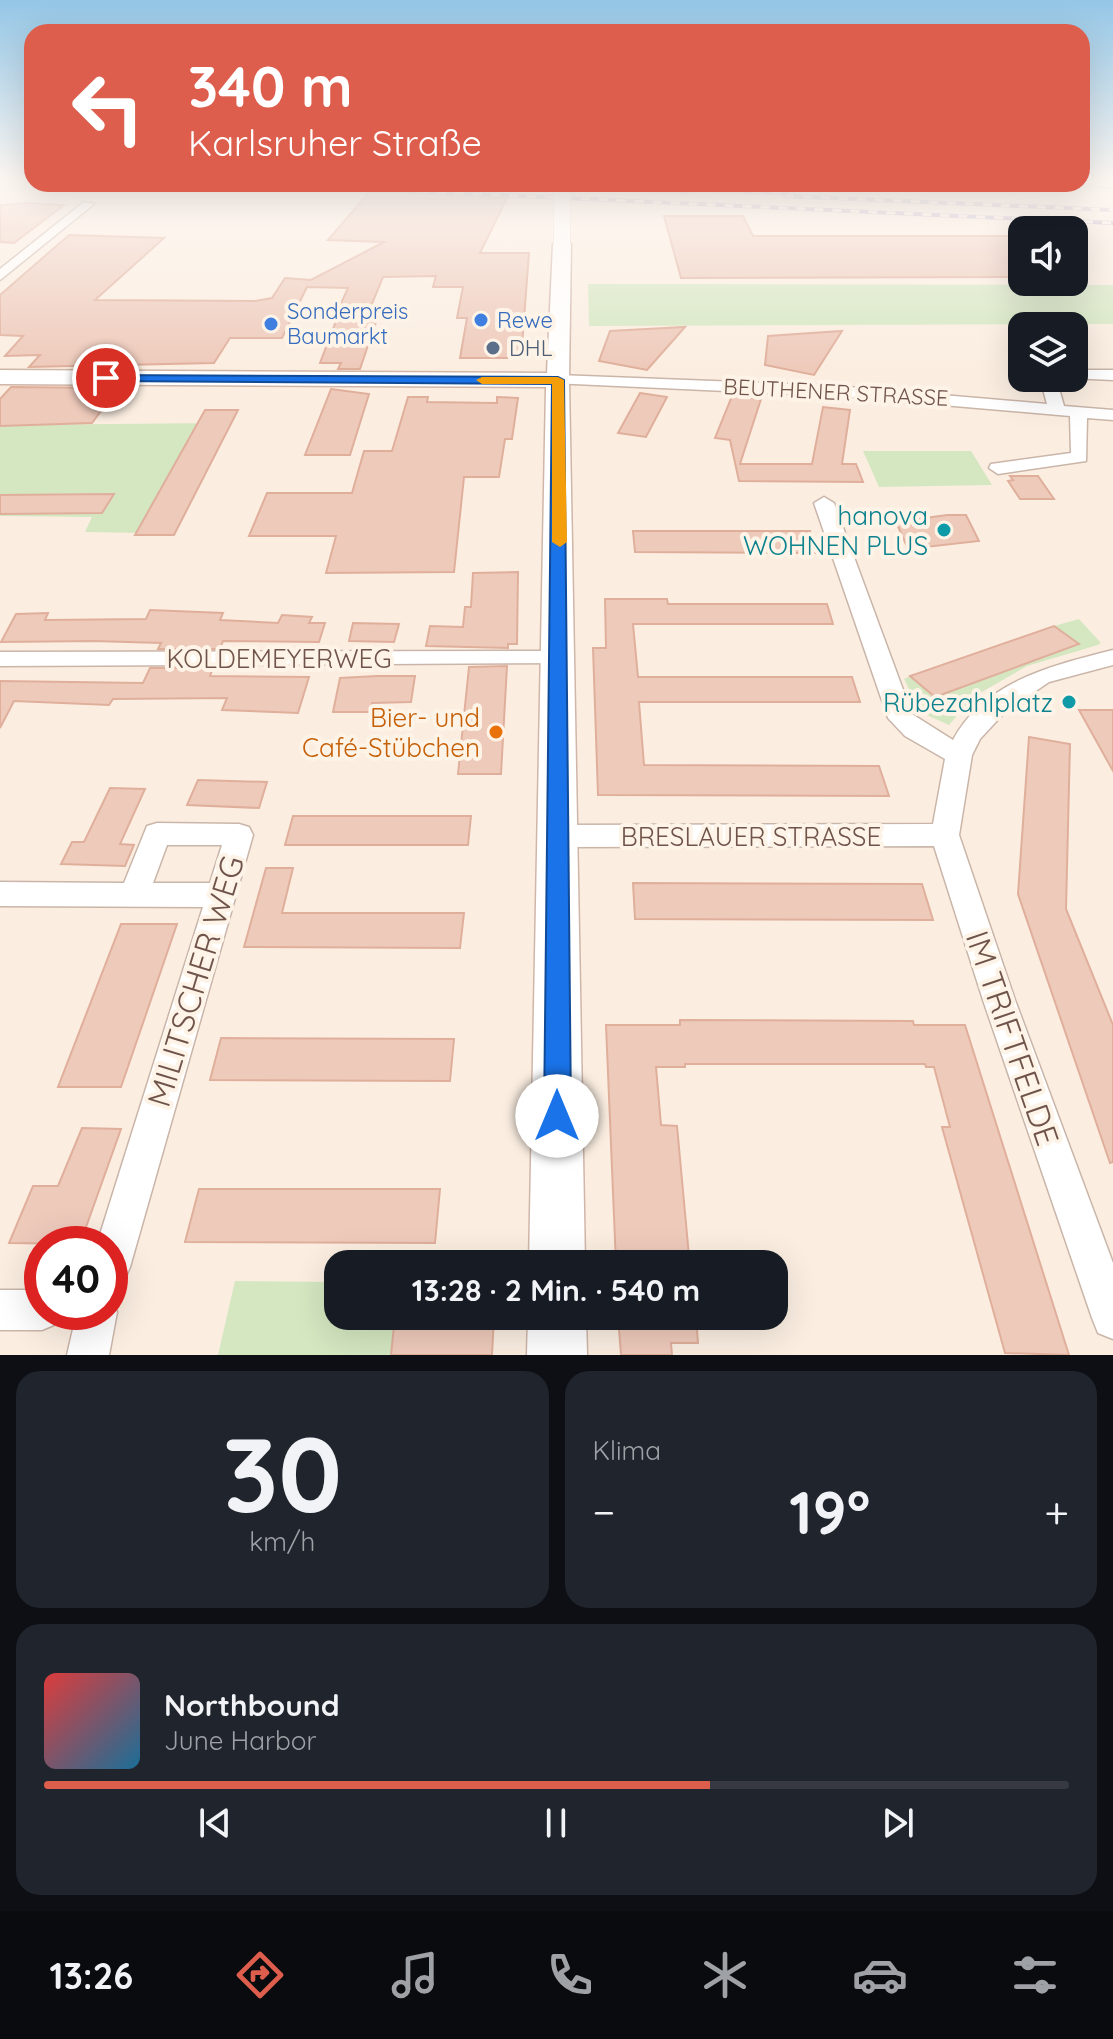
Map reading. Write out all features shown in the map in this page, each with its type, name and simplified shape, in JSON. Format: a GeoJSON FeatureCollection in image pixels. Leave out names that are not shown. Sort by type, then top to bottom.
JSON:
{"type":"FeatureCollection","features":[{"type":"Feature","properties":{"kind":"street"},"geometry":{"type":"LineString","coordinates":[[0,276],[42,241]]}},
{"type":"Feature","properties":{"kind":"street"},"geometry":{"type":"LineString","coordinates":[[557,1250],[558,380],[562,241]]}},
{"type":"Feature","properties":{"kind":"street"},"geometry":{"type":"LineString","coordinates":[[1088,375],[1113,375]]}},
{"type":"Feature","properties":{"kind":"street"},"geometry":{"type":"LineString","coordinates":[[0,377],[558,380]]}},
{"type":"Feature","properties":{"kind":"street","name":"BEUTHENER STRASSE"},"geometry":{"type":"LineString","coordinates":[[558,380],[837,391],[1113,415]]}},
{"type":"Feature","properties":{"kind":"street"},"geometry":{"type":"LineString","coordinates":[[1052,392],[1056,408]]}},
{"type":"Feature","properties":{"kind":"street"},"geometry":{"type":"LineString","coordinates":[[998,468],[1080,457],[1078,411]]}},
{"type":"Feature","properties":{"kind":"street"},"geometry":{"type":"LineString","coordinates":[[824,503],[901,718],[914,730],[959,755],[969,735],[1003,699],[1041,677],[1113,657]]}},
{"type":"Feature","properties":{"kind":"street","name":"KOLDEMEYERWEG"},"geometry":{"type":"LineString","coordinates":[[0,659],[559,658]]}},
{"type":"Feature","properties":{"kind":"street","name":"IM TRIFTFELDE"},"geometry":{"type":"LineString","coordinates":[[959,755],[945,835],[1004,1014],[1113,1318]]}},
{"type":"Feature","properties":{"kind":"street","name":"MILITSCHER WEG"},"geometry":{"type":"LineString","coordinates":[[122,1226],[239,835],[157,834],[134,895]]}},
{"type":"Feature","properties":{"kind":"street","name":"BRESLAUER STRASSE"},"geometry":{"type":"LineString","coordinates":[[558,836],[945,835]]}},
{"type":"Feature","properties":{"kind":"street"},"geometry":{"type":"LineString","coordinates":[[0,894],[219,895]]}},
{"type":"Feature","properties":{"kind":"street"},"geometry":{"type":"LineString","coordinates":[[0,1310],[24,1310]]}},
{"type":"Feature","properties":{"kind":"street"},"geometry":{"type":"LineString","coordinates":[[88,1355],[93,1330]]}},
{"type":"Feature","properties":{"kind":"street"},"geometry":{"type":"LineString","coordinates":[[557,1330],[557,1355]]}},
{"type":"Feature","properties":{"kind":"green space"},"geometry":{"type":"Polygon","coordinates":[[[588,284],[1008,285],[1008,296],[1088,296],[1088,285],[1113,285],[1113,324],[1088,324],[1088,312],[1008,312],[1008,324],[589,326],[588,284]]]}},
{"type":"Feature","properties":{"kind":"green space"},"geometry":{"type":"Polygon","coordinates":[[[220,423],[142,533],[85,532],[92,517],[0,516],[0,425],[220,423]]]}},
{"type":"Feature","properties":{"kind":"green space"},"geometry":{"type":"Polygon","coordinates":[[[863,451],[971,451],[992,485],[879,487],[863,451]]]}},
{"type":"Feature","properties":{"kind":"green space"},"geometry":{"type":"Polygon","coordinates":[[[1079,619],[1101,643],[1027,666],[973,697],[949,725],[920,712],[904,679],[910,676],[935,697],[1078,644],[1054,626],[1079,619]]]}},
{"type":"Feature","properties":{"kind":"green space"},"geometry":{"type":"Polygon","coordinates":[[[235,1281],[324,1282],[324,1330],[394,1330],[391,1355],[218,1355],[235,1281]]]}},
{"type":"Feature","properties":{"kind":"building"},"geometry":{"type":"Polygon","coordinates":[[[62,241],[160,241],[95,300],[255,301],[272,298],[285,278],[311,280],[384,242],[363,241],[486,241],[480,253],[529,253],[521,358],[460,358],[467,318],[457,318],[463,287],[433,287],[436,276],[383,277],[367,316],[378,316],[360,369],[338,369],[341,363],[320,363],[336,321],[333,321],[348,288],[307,287],[282,338],[230,338],[214,363],[29,367],[40,355],[5,356],[23,336],[0,335],[0,295],[62,241]]]}},
{"type":"Feature","properties":{"kind":"building"},"geometry":{"type":"Polygon","coordinates":[[[671,241],[1008,241],[1008,277],[681,278],[671,241]]]}},
{"type":"Feature","properties":{"kind":"building"},"geometry":{"type":"Polygon","coordinates":[[[685,327],[647,370],[599,361],[610,331],[685,327]]]}},
{"type":"Feature","properties":{"kind":"building"},"geometry":{"type":"Polygon","coordinates":[[[842,331],[814,375],[765,365],[768,336],[842,331]]]}},
{"type":"Feature","properties":{"kind":"building"},"geometry":{"type":"Polygon","coordinates":[[[11,387],[118,388],[92,423],[0,426],[0,399],[11,387]]]}},
{"type":"Feature","properties":{"kind":"building"},"geometry":{"type":"Polygon","coordinates":[[[331,389],[369,394],[350,455],[305,455],[331,389]]]}},
{"type":"Feature","properties":{"kind":"building"},"geometry":{"type":"Polygon","coordinates":[[[640,393],[667,397],[646,437],[618,433],[640,393]]]}},
{"type":"Feature","properties":{"kind":"building"},"geometry":{"type":"Polygon","coordinates":[[[732,396],[761,399],[740,464],[812,464],[823,407],[850,410],[842,464],[856,464],[863,482],[739,481],[730,440],[715,438],[732,396]]]}},
{"type":"Feature","properties":{"kind":"building"},"geometry":{"type":"Polygon","coordinates":[[[408,397],[428,397],[427,402],[497,403],[497,397],[518,398],[512,439],[505,439],[499,477],[464,477],[454,572],[326,573],[336,536],[249,536],[267,493],[352,493],[364,451],[392,451],[408,397]]]}},
{"type":"Feature","properties":{"kind":"building"},"geometry":{"type":"Polygon","coordinates":[[[205,410],[238,410],[174,535],[135,535],[205,410]]]}},
{"type":"Feature","properties":{"kind":"building"},"geometry":{"type":"Polygon","coordinates":[[[1010,476],[1038,476],[1054,499],[1020,499],[1008,481],[1013,480],[1010,476]]]}},
{"type":"Feature","properties":{"kind":"building"},"geometry":{"type":"Polygon","coordinates":[[[114,494],[102,513],[0,514],[0,495],[114,494]]]}},
{"type":"Feature","properties":{"kind":"building","name":"hanova WOHNEN PLUS"},"geometry":{"type":"Polygon","coordinates":[[[966,515],[979,541],[908,549],[896,522],[966,515]]]}},
{"type":"Feature","properties":{"kind":"building"},"geometry":{"type":"Polygon","coordinates":[[[633,531],[810,531],[817,553],[635,552],[633,531]]]}},
{"type":"Feature","properties":{"kind":"building"},"geometry":{"type":"Polygon","coordinates":[[[518,572],[517,644],[508,644],[508,648],[426,646],[430,626],[463,627],[465,607],[471,607],[473,573],[518,572]]]}},
{"type":"Feature","properties":{"kind":"building"},"geometry":{"type":"Polygon","coordinates":[[[605,599],[667,599],[668,604],[827,604],[833,624],[633,624],[638,677],[852,677],[860,702],[639,702],[644,765],[879,766],[889,796],[598,795],[593,648],[606,648],[605,599]]]}},
{"type":"Feature","properties":{"kind":"building"},"geometry":{"type":"Polygon","coordinates":[[[150,610],[223,613],[220,620],[278,623],[282,615],[312,617],[309,623],[325,623],[319,642],[223,641],[220,649],[158,649],[161,643],[1,642],[16,614],[48,613],[45,620],[146,619],[150,610]]]}},
{"type":"Feature","properties":{"kind":"building"},"geometry":{"type":"Polygon","coordinates":[[[353,623],[399,624],[394,642],[349,641],[353,623]]]}},
{"type":"Feature","properties":{"kind":"building"},"geometry":{"type":"Polygon","coordinates":[[[1054,626],[1079,644],[935,697],[910,676],[1054,626]]]}},
{"type":"Feature","properties":{"kind":"building"},"geometry":{"type":"Polygon","coordinates":[[[507,666],[501,774],[458,774],[469,667],[507,666]]]}},
{"type":"Feature","properties":{"kind":"building"},"geometry":{"type":"Polygon","coordinates":[[[150,668],[213,668],[210,676],[309,677],[298,713],[222,710],[227,698],[113,699],[109,705],[14,701],[0,728],[0,681],[143,683],[150,668]]]}},
{"type":"Feature","properties":{"kind":"building"},"geometry":{"type":"Polygon","coordinates":[[[415,676],[411,702],[372,703],[371,712],[333,712],[340,678],[415,676]]]}},
{"type":"Feature","properties":{"kind":"building"},"geometry":{"type":"Polygon","coordinates":[[[1079,710],[1113,710],[1113,771],[1079,710]]]}},
{"type":"Feature","properties":{"kind":"building"},"geometry":{"type":"Polygon","coordinates":[[[1029,737],[1070,744],[1066,909],[1113,1025],[1113,1162],[1110,1163],[1018,894],[1029,737]]]}},
{"type":"Feature","properties":{"kind":"building"},"geometry":{"type":"Polygon","coordinates":[[[198,780],[267,782],[259,808],[187,805],[198,780]]]}},
{"type":"Feature","properties":{"kind":"building"},"geometry":{"type":"Polygon","coordinates":[[[110,788],[145,789],[120,844],[134,845],[125,866],[61,864],[72,842],[84,842],[110,788]]]}},
{"type":"Feature","properties":{"kind":"building"},"geometry":{"type":"Polygon","coordinates":[[[293,816],[471,816],[468,845],[285,845],[293,816]]]}},
{"type":"Feature","properties":{"kind":"building"},"geometry":{"type":"Polygon","coordinates":[[[266,868],[293,868],[282,913],[464,913],[460,948],[244,947],[266,868]]]}},
{"type":"Feature","properties":{"kind":"building"},"geometry":{"type":"Polygon","coordinates":[[[633,883],[922,884],[933,920],[635,919],[633,883]]]}},
{"type":"Feature","properties":{"kind":"building"},"geometry":{"type":"Polygon","coordinates":[[[121,924],[177,924],[121,1087],[58,1087],[121,924]]]}},
{"type":"Feature","properties":{"kind":"building"},"geometry":{"type":"Polygon","coordinates":[[[680,1020],[913,1021],[914,1025],[965,1025],[1069,1355],[1005,1353],[942,1127],[950,1127],[934,1067],[926,1067],[925,1064],[685,1064],[685,1067],[656,1067],[661,1125],[677,1126],[688,1250],[615,1250],[606,1025],[680,1025],[680,1020]]]}},
{"type":"Feature","properties":{"kind":"building"},"geometry":{"type":"Polygon","coordinates":[[[221,1038],[454,1039],[450,1081],[210,1080],[221,1038]]]}},
{"type":"Feature","properties":{"kind":"building"},"geometry":{"type":"Polygon","coordinates":[[[82,1128],[121,1129],[86,1226],[24,1226],[24,1243],[9,1243],[33,1186],[58,1186],[82,1128]]]}},
{"type":"Feature","properties":{"kind":"building"},"geometry":{"type":"Polygon","coordinates":[[[199,1189],[440,1189],[435,1243],[185,1242],[199,1189]]]}},
{"type":"Feature","properties":{"kind":"building"},"geometry":{"type":"Polygon","coordinates":[[[394,1330],[493,1330],[492,1355],[391,1355],[394,1330]]]}},
{"type":"Feature","properties":{"kind":"building"},"geometry":{"type":"Polygon","coordinates":[[[619,1330],[697,1330],[698,1343],[671,1343],[672,1355],[621,1355],[619,1330]]]}},
{"type":"Feature","properties":{"kind":"slow traffic"},"geometry":{"type":"LineString","coordinates":[[482,380],[558,380],[560,542]]}},
{"type":"Feature","properties":{"kind":"place","name":"Rewe"},"geometry":{"type":"Point","coordinates":[481,320]}},
{"type":"Feature","properties":{"kind":"place","name":"Sonderpreis Baumarkt"},"geometry":{"type":"Point","coordinates":[271,324]}},
{"type":"Feature","properties":{"kind":"place","name":"DHL"},"geometry":{"type":"Point","coordinates":[493,348]}},
{"type":"Feature","properties":{"kind":"place","name":"hanova WOHNEN PLUS"},"geometry":{"type":"Point","coordinates":[944,530]}},
{"type":"Feature","properties":{"kind":"place","name":"Rübezahlplatz"},"geometry":{"type":"Point","coordinates":[1069,702]}},
{"type":"Feature","properties":{"kind":"place","name":"Bier- und Café-Stübchen"},"geometry":{"type":"Point","coordinates":[496,732]}},
{"type":"Feature","properties":{"kind":"route"},"geometry":{"type":"LineString","coordinates":[[106,378],[558,380],[557,1116]]}}]}
